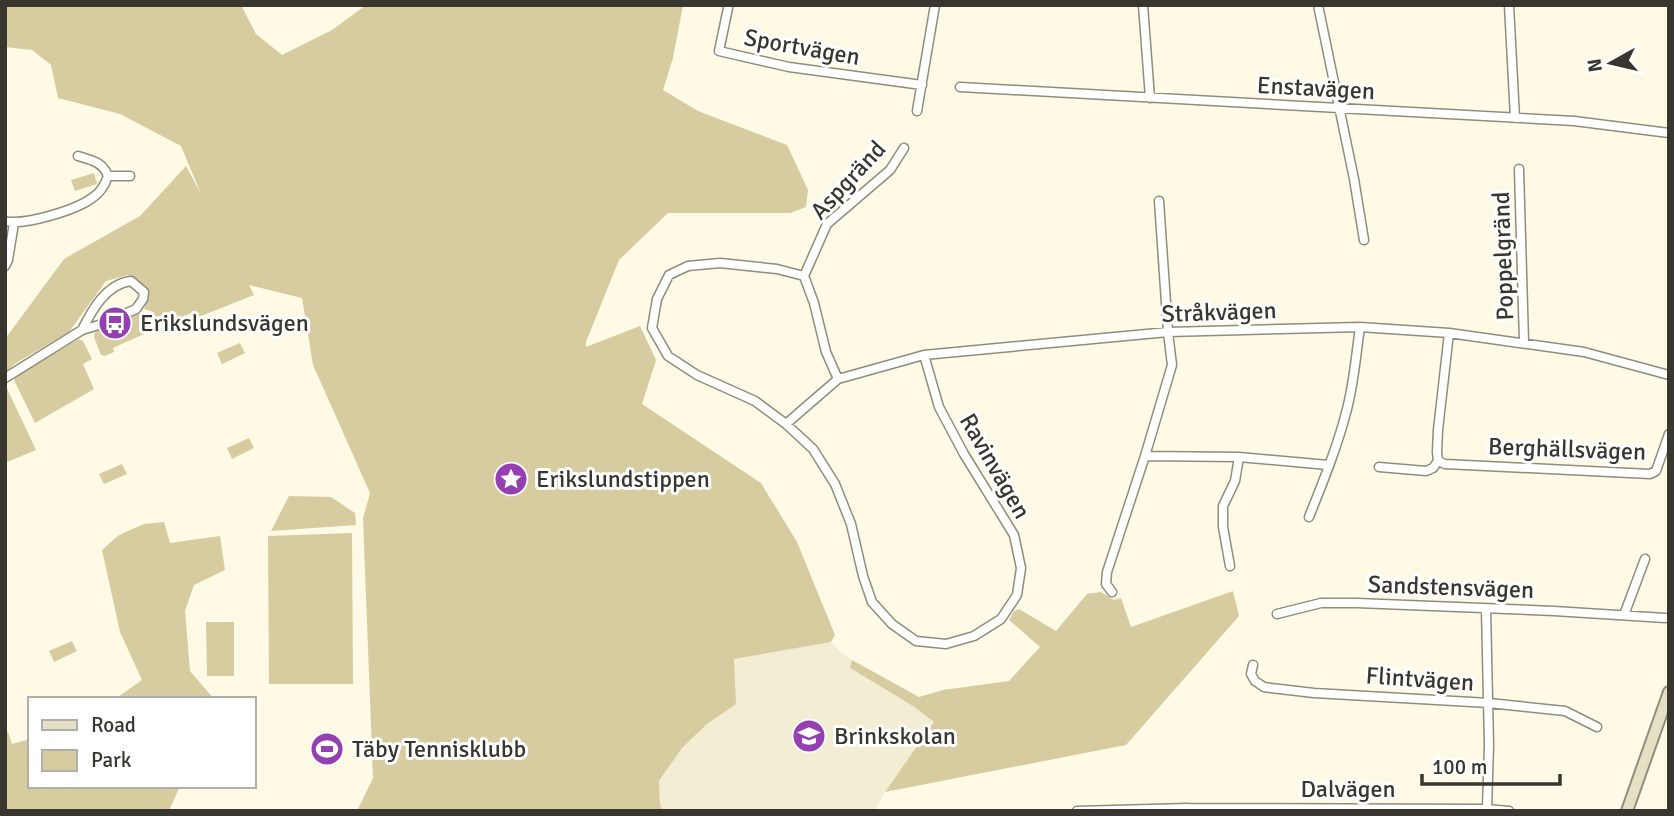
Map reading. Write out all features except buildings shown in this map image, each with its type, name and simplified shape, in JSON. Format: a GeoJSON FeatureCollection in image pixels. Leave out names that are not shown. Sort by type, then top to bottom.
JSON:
{"type":"FeatureCollection","features":[{"type":"Feature","properties":{"kind":"street"},"geometry":{"type":"LineString","coordinates":[[917,111],[934,5]]}},
{"type":"Feature","properties":{"kind":"street"},"geometry":{"type":"LineString","coordinates":[[1143,5],[1150,98]]}},
{"type":"Feature","properties":{"kind":"street"},"geometry":{"type":"LineString","coordinates":[[1318,5],[1364,240]]}},
{"type":"Feature","properties":{"kind":"street"},"geometry":{"type":"LineString","coordinates":[[1509,5],[1515,118]]}},
{"type":"Feature","properties":{"kind":"street","name":"Sportvägen"},"geometry":{"type":"LineString","coordinates":[[728,8],[719,51],[799,69],[922,85]]}},
{"type":"Feature","properties":{"kind":"street","name":"Enstavägen"},"geometry":{"type":"LineString","coordinates":[[960,87],[1574,121],[1669,134]]}},
{"type":"Feature","properties":{"kind":"street","name":"Aspgränd"},"geometry":{"type":"LineString","coordinates":[[803,276],[827,224],[890,170],[904,148]]}},
{"type":"Feature","properties":{"kind":"street"},"geometry":{"type":"LineString","coordinates":[[5,266],[8,260],[9,222],[41,219],[91,199],[104,187],[108,176],[105,168],[99,163],[78,156]]}},
{"type":"Feature","properties":{"kind":"street","name":"Poppelgränd"},"geometry":{"type":"LineString","coordinates":[[1519,169],[1524,342]]}},
{"type":"Feature","properties":{"kind":"street"},"geometry":{"type":"LineString","coordinates":[[108,176],[130,176]]}},
{"type":"Feature","properties":{"kind":"street"},"geometry":{"type":"LineString","coordinates":[[1112,592],[1106,584],[1107,572],[1172,365],[1159,201]]}},
{"type":"Feature","properties":{"kind":"street","name":"Ravinvägen"},"geometry":{"type":"LineString","coordinates":[[803,276],[777,269],[720,263],[688,266],[669,275],[657,299],[652,328],[668,355],[697,375],[755,401],[813,449],[835,484],[851,524],[872,602],[892,624],[916,641],[946,644],[974,636],[1001,619],[1017,595],[1021,568],[1014,535],[964,454],[939,407],[924,355]]}},
{"type":"Feature","properties":{"kind":"street"},"geometry":{"type":"LineString","coordinates":[[803,276],[814,303],[826,352],[838,379]]}},
{"type":"Feature","properties":{"kind":"street"},"geometry":{"type":"LineString","coordinates":[[5,378],[82,330],[136,309],[144,292],[131,281],[121,282],[93,308],[82,330]]}},
{"type":"Feature","properties":{"kind":"street"},"geometry":{"type":"LineString","coordinates":[[1309,517],[1321,492],[1347,409],[1360,327]]}},
{"type":"Feature","properties":{"kind":"street","name":"Stråkvägen"},"geometry":{"type":"LineString","coordinates":[[786,424],[838,379],[924,355],[1168,332],[1360,327],[1449,333],[1584,352],[1669,374]]}},
{"type":"Feature","properties":{"kind":"street"},"geometry":{"type":"LineString","coordinates":[[1438,461],[1438,430],[1449,333]]}},
{"type":"Feature","properties":{"kind":"street","name":"Berghällsvägen"},"geometry":{"type":"LineString","coordinates":[[1379,467],[1426,471],[1433,468],[1438,461],[1445,464],[1650,474],[1657,471],[1669,434]]}},
{"type":"Feature","properties":{"kind":"street"},"geometry":{"type":"LineString","coordinates":[[1145,456],[1239,457],[1328,464]]}},
{"type":"Feature","properties":{"kind":"street"},"geometry":{"type":"LineString","coordinates":[[1230,566],[1223,527],[1223,506],[1235,481],[1239,457]]}},
{"type":"Feature","properties":{"kind":"street"},"geometry":{"type":"LineString","coordinates":[[1624,615],[1645,559]]}},
{"type":"Feature","properties":{"kind":"street","name":"Sandstensvägen"},"geometry":{"type":"LineString","coordinates":[[1278,614],[1321,604],[1345,603],[1665,618]]}},
{"type":"Feature","properties":{"kind":"street"},"geometry":{"type":"LineString","coordinates":[[1486,609],[1489,703],[1487,809]]}},
{"type":"Feature","properties":{"kind":"street","name":"Flintvägen"},"geometry":{"type":"LineString","coordinates":[[1253,665],[1251,674],[1255,681],[1264,687],[1565,711],[1597,727]]}},
{"type":"Feature","properties":{"kind":"street"},"geometry":{"type":"LineString","coordinates":[[1627,811],[1669,692]]}},
{"type":"Feature","properties":{"kind":"street","name":"Dalvägen"},"geometry":{"type":"LineString","coordinates":[[1077,811],[1509,811]]}},
{"type":"Feature","properties":{"kind":"shaded area","name":"Brinkskolan"},"geometry":{"type":"Polygon","coordinates":[[[831,642],[852,660],[851,669],[913,706],[934,722],[874,811],[663,811],[659,782],[682,748],[707,724],[736,704],[733,658],[831,642]]]}},
{"type":"Feature","properties":{"kind":"green space"},"geometry":{"type":"Polygon","coordinates":[[[5,5],[241,5],[256,34],[282,55],[332,30],[366,5],[683,5],[673,58],[663,90],[698,111],[787,145],[808,190],[806,207],[790,213],[668,213],[619,260],[586,347],[640,326],[656,360],[642,404],[761,483],[797,542],[835,635],[831,642],[734,659],[736,704],[707,724],[682,748],[659,781],[663,811],[357,811],[373,778],[363,518],[370,493],[313,365],[302,298],[249,285],[254,295],[196,318],[193,312],[113,348],[114,352],[101,355],[94,337],[95,332],[137,314],[154,312],[144,309],[149,296],[128,275],[106,281],[69,332],[5,372],[5,339],[64,259],[140,216],[186,166],[201,194],[181,146],[120,114],[58,98],[51,65],[32,50],[5,47],[5,5]]]}},
{"type":"Feature","properties":{"kind":"green space"},"geometry":{"type":"Polygon","coordinates":[[[94,173],[97,184],[75,191],[71,180],[94,173]]]}},
{"type":"Feature","properties":{"kind":"green space"},"geometry":{"type":"Polygon","coordinates":[[[79,339],[83,341],[92,359],[83,364],[94,389],[35,423],[13,378],[79,339]]]}},
{"type":"Feature","properties":{"kind":"green space"},"geometry":{"type":"Polygon","coordinates":[[[240,343],[245,353],[222,364],[217,353],[240,343]]]}},
{"type":"Feature","properties":{"kind":"green space"},"geometry":{"type":"Polygon","coordinates":[[[5,384],[36,450],[5,463],[5,384]]]}},
{"type":"Feature","properties":{"kind":"green space"},"geometry":{"type":"Polygon","coordinates":[[[249,438],[254,448],[232,459],[227,448],[249,438]]]}},
{"type":"Feature","properties":{"kind":"green space"},"geometry":{"type":"Polygon","coordinates":[[[122,464],[127,474],[104,484],[99,474],[122,464]]]}},
{"type":"Feature","properties":{"kind":"green space"},"geometry":{"type":"Polygon","coordinates":[[[289,496],[331,497],[355,513],[356,525],[271,531],[289,496]]]}},
{"type":"Feature","properties":{"kind":"green space"},"geometry":{"type":"Polygon","coordinates":[[[164,522],[170,543],[220,536],[225,570],[194,585],[185,611],[190,671],[212,697],[118,697],[142,680],[120,632],[102,550],[119,535],[144,524],[164,522]]]}},
{"type":"Feature","properties":{"kind":"green space"},"geometry":{"type":"Polygon","coordinates":[[[352,533],[353,684],[269,684],[268,536],[352,533]]]}},
{"type":"Feature","properties":{"kind":"green space"},"geometry":{"type":"Polygon","coordinates":[[[1233,591],[1239,616],[1126,745],[885,792],[934,722],[913,706],[850,668],[852,660],[919,697],[943,690],[1009,681],[1040,647],[1009,620],[1014,611],[1019,609],[1056,631],[1087,594],[1101,592],[1114,600],[1121,598],[1131,627],[1233,591]]]}},
{"type":"Feature","properties":{"kind":"green space"},"geometry":{"type":"Polygon","coordinates":[[[206,622],[234,622],[234,676],[207,676],[206,622]]]}},
{"type":"Feature","properties":{"kind":"green space"},"geometry":{"type":"Polygon","coordinates":[[[72,641],[77,651],[54,662],[49,651],[72,641]]]}},
{"type":"Feature","properties":{"kind":"green space"},"geometry":{"type":"Polygon","coordinates":[[[8,732],[12,744],[28,740],[28,788],[179,788],[169,811],[5,811],[5,734],[8,732]]]}},
{"type":"Feature","properties":{"kind":"place","name":"Erikslundsvägen"},"geometry":{"type":"Point","coordinates":[115,323]}},
{"type":"Feature","properties":{"kind":"place","name":"Erikslundstippen"},"geometry":{"type":"Point","coordinates":[511,479]}},
{"type":"Feature","properties":{"kind":"place","name":"Brinkskolan"},"geometry":{"type":"Point","coordinates":[809,736]}},
{"type":"Feature","properties":{"kind":"place","name":"Täby Tennisklubb"},"geometry":{"type":"Point","coordinates":[327,749]}}]}
